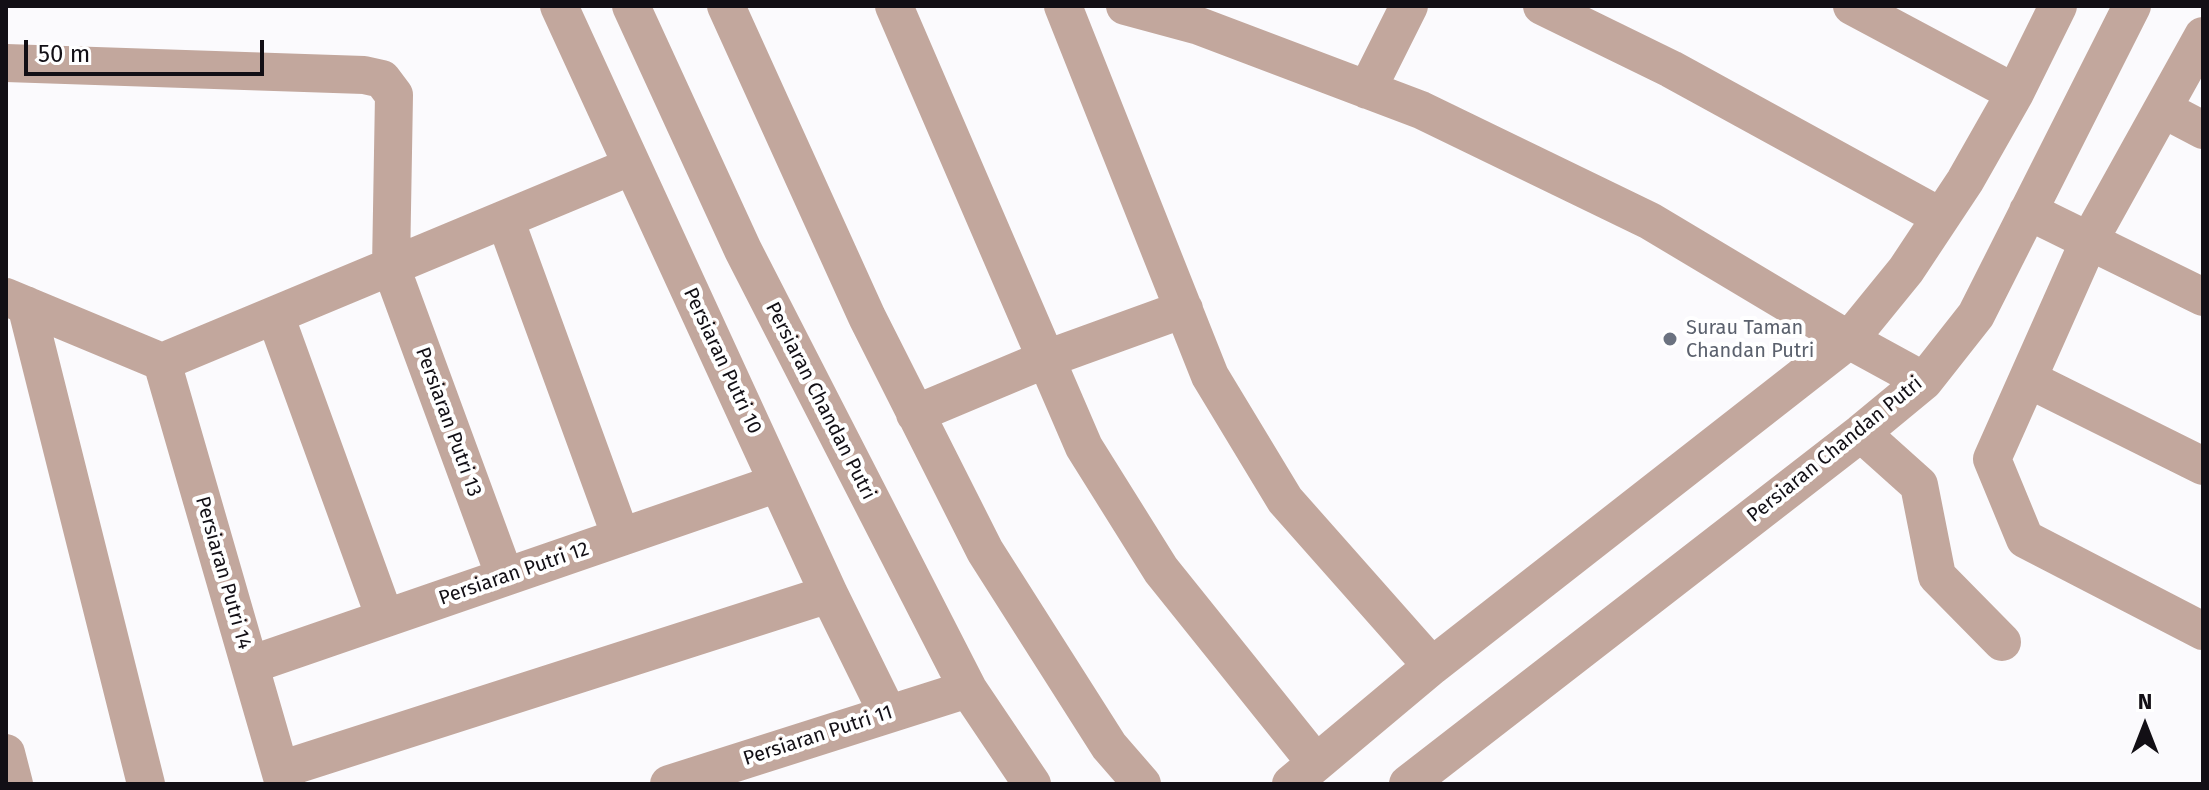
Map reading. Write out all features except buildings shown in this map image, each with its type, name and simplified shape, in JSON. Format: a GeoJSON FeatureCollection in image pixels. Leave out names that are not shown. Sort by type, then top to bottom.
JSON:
{"type":"FeatureCollection","features":[{"type":"Feature","properties":{"kind":"street","name":"Persiaran Putri 10"},"geometry":{"type":"LineString","coordinates":[[559,6],[829,594],[888,714]]}},
{"type":"Feature","properties":{"kind":"street","name":"Persiaran Chandan Putri"},"geometry":{"type":"LineString","coordinates":[[631,6],[743,250],[968,689],[1032,784]]}},
{"type":"Feature","properties":{"kind":"street"},"geometry":{"type":"LineString","coordinates":[[726,6],[867,317],[985,551],[1109,746],[1142,784]]}},
{"type":"Feature","properties":{"kind":"street"},"geometry":{"type":"LineString","coordinates":[[894,6],[1084,447],[1161,570],[1303,773],[1432,666],[1849,340],[1906,270],[1965,181],[2015,93],[2058,6]]}},
{"type":"Feature","properties":{"kind":"street"},"geometry":{"type":"LineString","coordinates":[[1063,6],[1210,376],[1285,500],[1432,666]]}},
{"type":"Feature","properties":{"kind":"street"},"geometry":{"type":"LineString","coordinates":[[1125,6],[1199,26],[1421,110],[1650,221],[1849,340],[1924,381]]}},
{"type":"Feature","properties":{"kind":"street"},"geometry":{"type":"LineString","coordinates":[[1367,90],[1409,6]]}},
{"type":"Feature","properties":{"kind":"street"},"geometry":{"type":"LineString","coordinates":[[1542,6],[1671,69],[1941,217]]}},
{"type":"Feature","properties":{"kind":"street"},"geometry":{"type":"LineString","coordinates":[[1852,6],[2015,93]]}},
{"type":"Feature","properties":{"kind":"street","name":"Persiaran Chandan Putri"},"geometry":{"type":"LineString","coordinates":[[1408,784],[1924,381],[1976,315],[2132,6]]}},
{"type":"Feature","properties":{"kind":"street"},"geometry":{"type":"LineString","coordinates":[[2203,36],[2089,241],[1992,459],[2025,539],[2203,631]]}},
{"type":"Feature","properties":{"kind":"street"},"geometry":{"type":"LineString","coordinates":[[6,63],[364,75],[382,79],[394,95],[391,267]]}},
{"type":"Feature","properties":{"kind":"street"},"geometry":{"type":"LineString","coordinates":[[2163,109],[2203,130]]}},
{"type":"Feature","properties":{"kind":"street"},"geometry":{"type":"LineString","coordinates":[[16,301],[162,362],[632,166]]}},
{"type":"Feature","properties":{"kind":"street"},"geometry":{"type":"LineString","coordinates":[[2028,211],[2203,297]]}},
{"type":"Feature","properties":{"kind":"street"},"geometry":{"type":"LineString","coordinates":[[505,219],[621,537]]}},
{"type":"Feature","properties":{"kind":"street","name":"Persiaran Putri 13"},"geometry":{"type":"LineString","coordinates":[[391,267],[505,577]]}},
{"type":"Feature","properties":{"kind":"street"},"geometry":{"type":"LineString","coordinates":[[16,301],[146,784]]}},
{"type":"Feature","properties":{"kind":"street"},"geometry":{"type":"LineString","coordinates":[[915,414],[1046,359],[1184,309]]}},
{"type":"Feature","properties":{"kind":"street"},"geometry":{"type":"LineString","coordinates":[[275,315],[385,618]]}},
{"type":"Feature","properties":{"kind":"street","name":"Persiaran Putri 14"},"geometry":{"type":"LineString","coordinates":[[162,362],[282,777]]}},
{"type":"Feature","properties":{"kind":"street"},"geometry":{"type":"LineString","coordinates":[[2028,379],[2203,466]]}},
{"type":"Feature","properties":{"kind":"street"},"geometry":{"type":"LineString","coordinates":[[1861,433],[1919,485],[1937,576],[2002,642]]}},
{"type":"Feature","properties":{"kind":"street","name":"Persiaran Putri 12"},"geometry":{"type":"LineString","coordinates":[[250,665],[778,483]]}},
{"type":"Feature","properties":{"kind":"street"},"geometry":{"type":"LineString","coordinates":[[282,777],[829,594]]}},
{"type":"Feature","properties":{"kind":"street","name":"Persiaran Putri 11"},"geometry":{"type":"LineString","coordinates":[[669,784],[968,689]]}},
{"type":"Feature","properties":{"kind":"street"},"geometry":{"type":"LineString","coordinates":[[6,753],[14,784]]}},
{"type":"Feature","properties":{"kind":"place","name":"Surau Taman Chandan Putri"},"geometry":{"type":"Point","coordinates":[1670,339]}}]}
